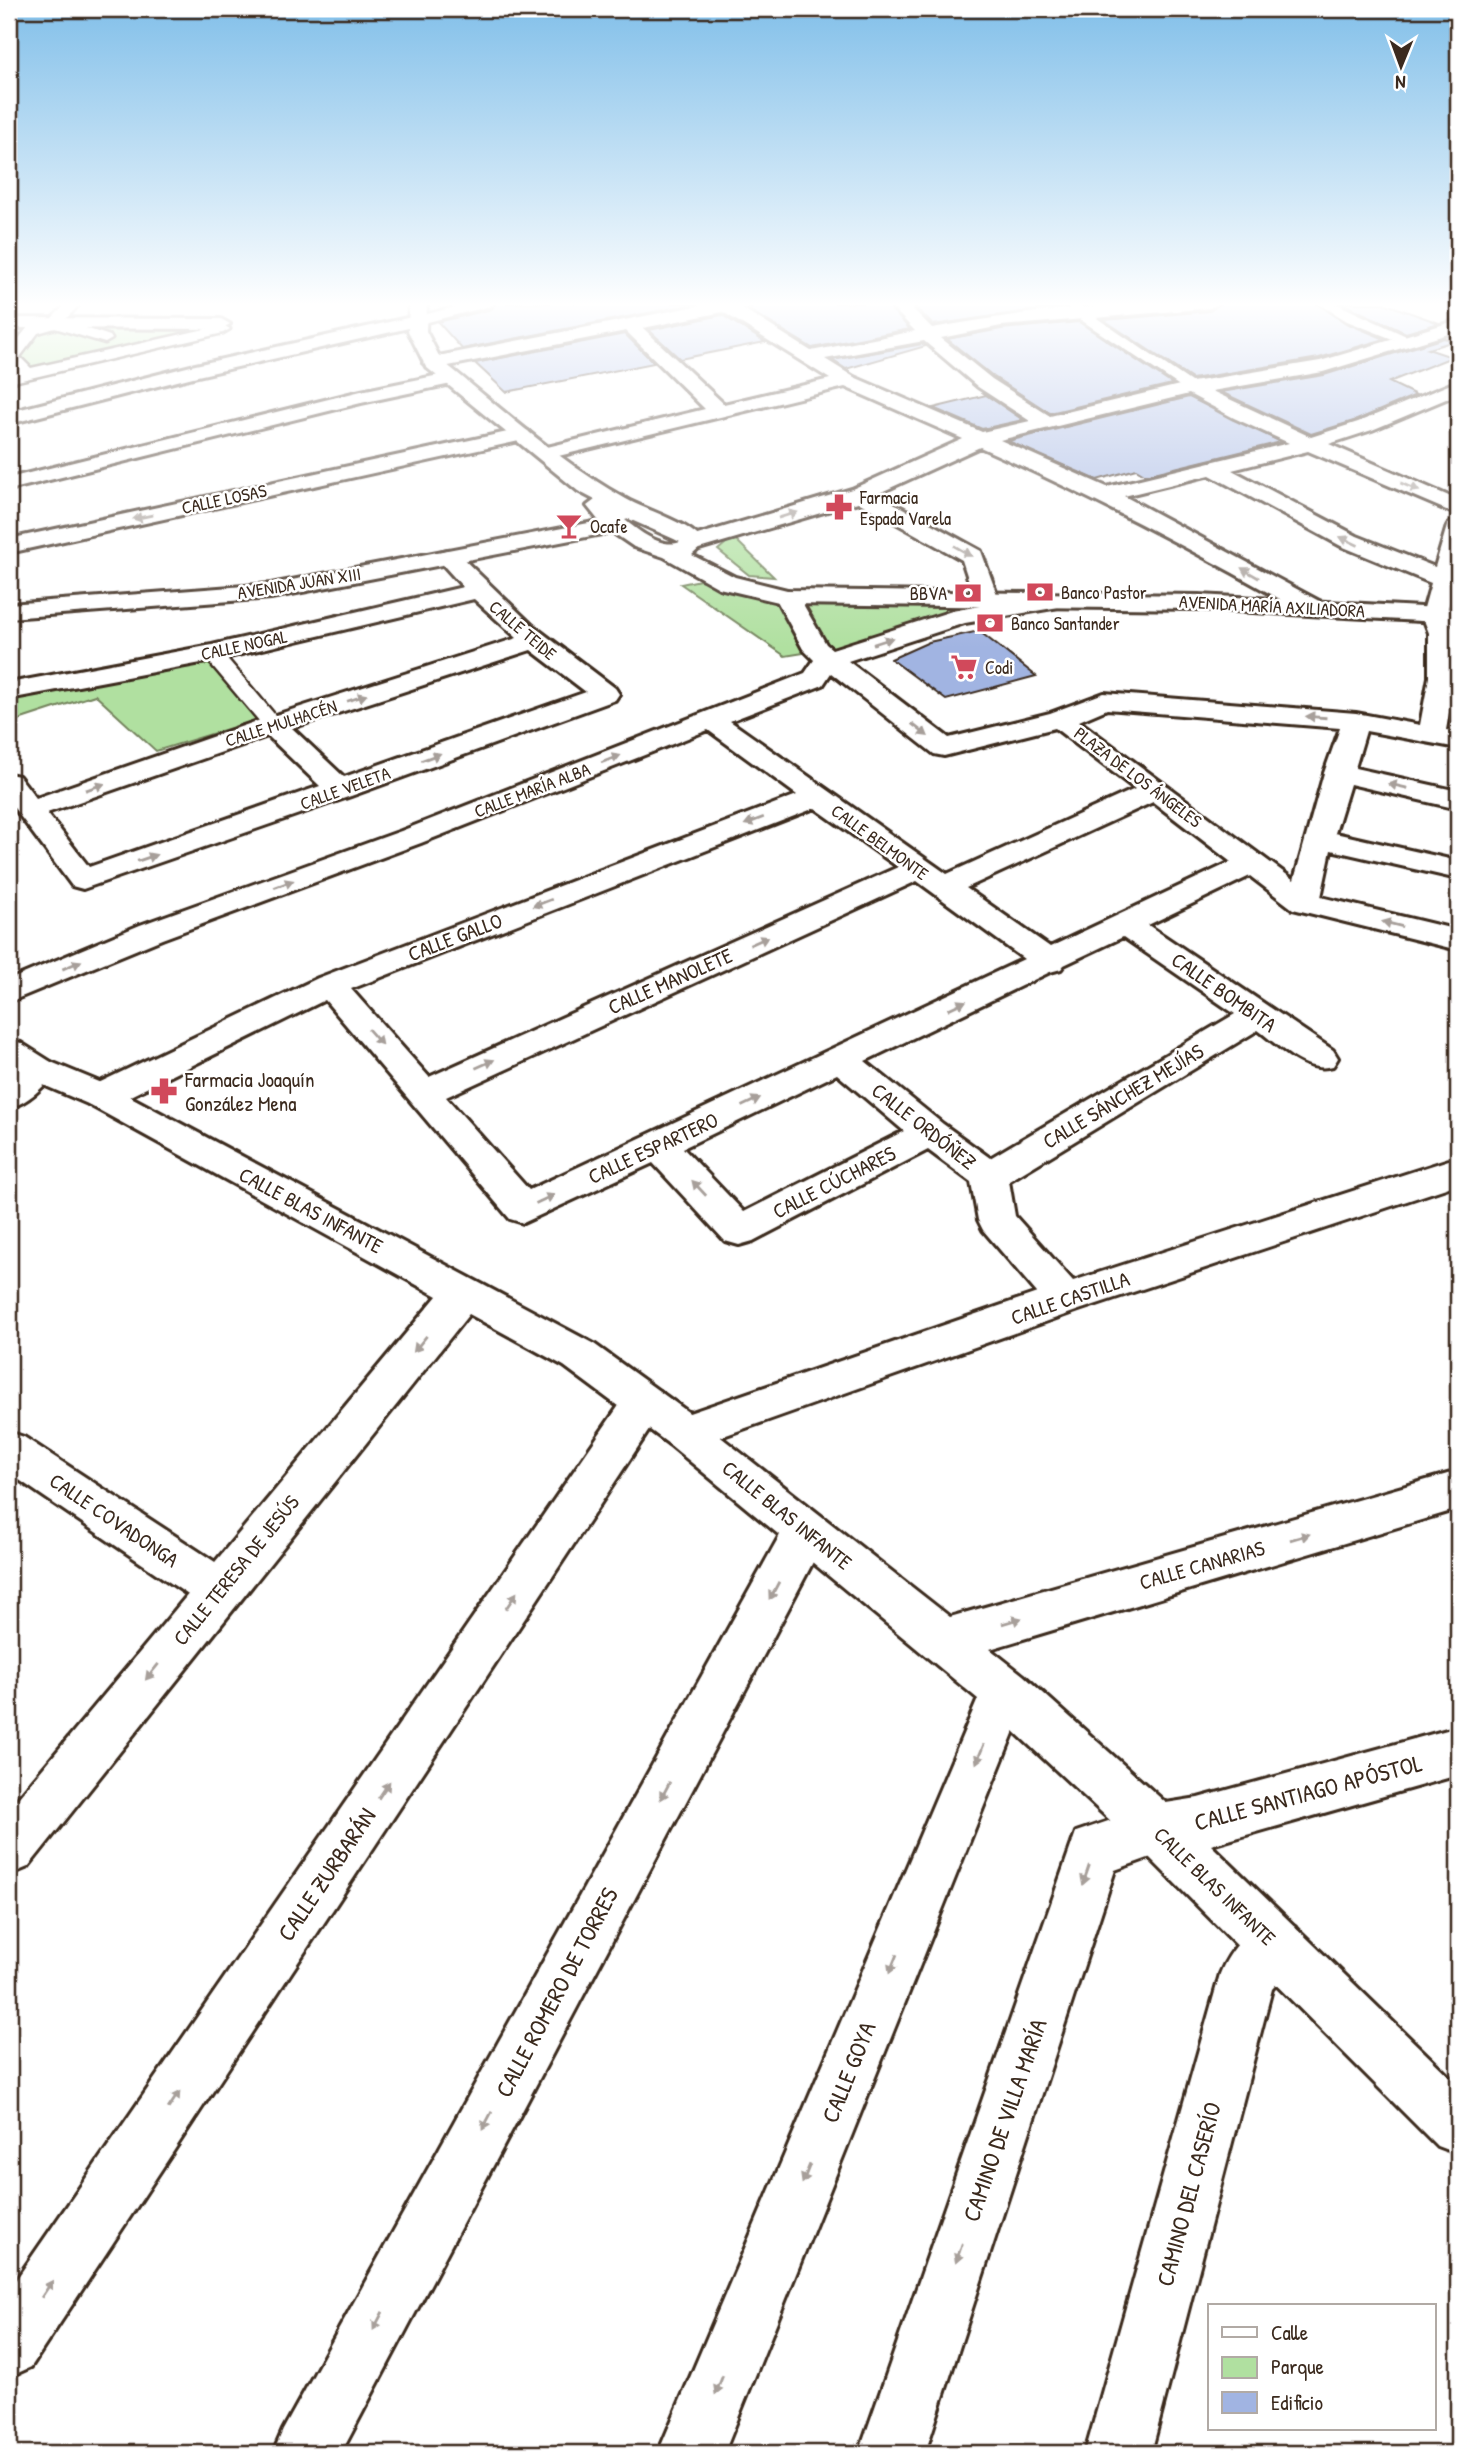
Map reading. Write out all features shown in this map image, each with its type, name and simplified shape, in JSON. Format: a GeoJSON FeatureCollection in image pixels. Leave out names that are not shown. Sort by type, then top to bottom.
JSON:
{"type":"FeatureCollection","features":[{"type":"Feature","properties":{"kind":"street"},"geometry":{"type":"LineString","coordinates":[[9,484],[276,418]]}},
{"type":"Feature","properties":{"kind":"street"},"geometry":{"type":"LineString","coordinates":[[499,418],[586,486],[613,521],[662,552],[685,548],[860,494],[980,439],[1063,418]]}},
{"type":"Feature","properties":{"kind":"street"},"geometry":{"type":"LineString","coordinates":[[545,453],[690,418]]}},
{"type":"Feature","properties":{"kind":"street"},"geometry":{"type":"LineString","coordinates":[[933,418],[1103,495],[1200,544],[1310,606]]}},
{"type":"Feature","properties":{"kind":"street"},"geometry":{"type":"LineString","coordinates":[[1039,418],[1045,422]]}},
{"type":"Feature","properties":{"kind":"street"},"geometry":{"type":"LineString","coordinates":[[1254,418],[1458,508]]}},
{"type":"Feature","properties":{"kind":"street"},"geometry":{"type":"LineString","coordinates":[[1103,495],[1309,444],[1384,418]]}},
{"type":"Feature","properties":{"kind":"street","name":"CALLE LOSAS"},"geometry":{"type":"LineString","coordinates":[[9,546],[521,435]]}},
{"type":"Feature","properties":{"kind":"street"},"geometry":{"type":"LineString","coordinates":[[1211,467],[1349,541],[1452,580]]}},
{"type":"Feature","properties":{"kind":"street"},"geometry":{"type":"LineString","coordinates":[[860,494],[973,556],[987,600]]}},
{"type":"Feature","properties":{"kind":"street","name":"AVENIDA JUAN XIII"},"geometry":{"type":"LineString","coordinates":[[9,611],[271,590],[448,557],[613,521]]}},
{"type":"Feature","properties":{"kind":"street"},"geometry":{"type":"LineString","coordinates":[[1445,737],[1450,679],[1442,633],[1458,526]]}},
{"type":"Feature","properties":{"kind":"street","name":"AVENIDA MARÍA AXILIADORA"},"geometry":{"type":"LineString","coordinates":[[685,548],[733,575],[761,585],[819,592],[862,593],[876,597]]}},
{"type":"Feature","properties":{"kind":"street","name":"AVENIDA MARÍA AXILIADORA"},"geometry":{"type":"LineString","coordinates":[[685,548],[726,584],[748,591],[787,597],[1310,606],[1446,615]]}},
{"type":"Feature","properties":{"kind":"street","name":"CALLE TEIDE"},"geometry":{"type":"LineString","coordinates":[[448,557],[478,591],[533,641],[606,694]]}},
{"type":"Feature","properties":{"kind":"street","name":"CALLE NOGAL"},"geometry":{"type":"LineString","coordinates":[[9,691],[212,653],[478,591]]}},
{"type":"Feature","properties":{"kind":"street"},"geometry":{"type":"LineString","coordinates":[[787,597],[816,649],[944,748],[1060,719]]}},
{"type":"Feature","properties":{"kind":"street","name":"CALLE MARÍA ALBA"},"geometry":{"type":"LineString","coordinates":[[9,992],[151,932],[411,837],[814,679],[828,659],[961,617],[1053,601]]}},
{"type":"Feature","properties":{"kind":"street","name":"CALLE MULHACÉN"},"geometry":{"type":"LineString","coordinates":[[31,809],[273,725],[533,641]]}},
{"type":"Feature","properties":{"kind":"street"},"geometry":{"type":"LineString","coordinates":[[212,653],[273,725],[341,790]]}},
{"type":"Feature","properties":{"kind":"street","name":"CALLE VELETA"},"geometry":{"type":"LineString","coordinates":[[31,809],[83,880],[606,694]]}},
{"type":"Feature","properties":{"kind":"street","name":"PLAZA DE LOS ÁNGELES"},"geometry":{"type":"LineString","coordinates":[[1060,719],[1104,701],[1356,720],[1445,737]]}},
{"type":"Feature","properties":{"kind":"street","name":"PLAZA DE LOS ÁNGELES"},"geometry":{"type":"LineString","coordinates":[[1060,719],[1304,902]]}},
{"type":"Feature","properties":{"kind":"street","name":"CALLE BELMONTE"},"geometry":{"type":"LineString","coordinates":[[710,720],[1050,961]]}},
{"type":"Feature","properties":{"kind":"street"},"geometry":{"type":"LineString","coordinates":[[1356,720],[1319,838],[1304,902],[1458,940]]}},
{"type":"Feature","properties":{"kind":"street"},"geometry":{"type":"LineString","coordinates":[[1338,773],[1458,800]]}},
{"type":"Feature","properties":{"kind":"street"},"geometry":{"type":"LineString","coordinates":[[9,782],[31,809]]}},
{"type":"Feature","properties":{"kind":"street","name":"CALLE MANOLETE"},"geometry":{"type":"LineString","coordinates":[[423,1093],[930,878],[1156,790]]}},
{"type":"Feature","properties":{"kind":"street","name":"CALLE GALLO"},"geometry":{"type":"LineString","coordinates":[[100,1096],[330,985],[818,797]]}},
{"type":"Feature","properties":{"kind":"street"},"geometry":{"type":"LineString","coordinates":[[1319,838],[1458,870]]}},
{"type":"Feature","properties":{"kind":"street","name":"CALLE ESPARTERO"},"geometry":{"type":"LineString","coordinates":[[330,985],[523,1209],[1253,863]]}},
{"type":"Feature","properties":{"kind":"street","name":"CALLE BOMBITA"},"geometry":{"type":"LineString","coordinates":[[1127,925],[1321,1058]]}},
{"type":"Feature","properties":{"kind":"street","name":"CALLE SÁNCHEZ MEJÍAS"},"geometry":{"type":"LineString","coordinates":[[989,1176],[1257,1016]]}},
{"type":"Feature","properties":{"kind":"street","name":"CALLE BLAS INFANTE"},"geometry":{"type":"LineString","coordinates":[[9,1051],[38,1070],[100,1096],[579,1355],[664,1418],[946,1640],[1006,1691],[1158,1830],[1453,2112]]}},
{"type":"Feature","properties":{"kind":"street","name":"CALLE ORDÓÑEZ"},"geometry":{"type":"LineString","coordinates":[[842,1060],[930,1133],[989,1176],[997,1220],[1065,1299]]}},
{"type":"Feature","properties":{"kind":"street"},"geometry":{"type":"LineString","coordinates":[[9,1096],[38,1070]]}},
{"type":"Feature","properties":{"kind":"street","name":"CALLE CÚCHARES"},"geometry":{"type":"LineString","coordinates":[[658,1145],[739,1231],[930,1133]]}},
{"type":"Feature","properties":{"kind":"street","name":"CALLE CASTILLA"},"geometry":{"type":"LineString","coordinates":[[664,1418],[1065,1299],[1458,1170]]}},
{"type":"Feature","properties":{"kind":"street","name":"CALLE TERESA DE JESÚS"},"geometry":{"type":"LineString","coordinates":[[9,1849],[464,1292]]}},
{"type":"Feature","properties":{"kind":"street","name":"CALLE ZURBARÁN"},"geometry":{"type":"LineString","coordinates":[[9,2345],[664,1418]]}},
{"type":"Feature","properties":{"kind":"street","name":"CALLE COVADONGA"},"geometry":{"type":"LineString","coordinates":[[9,1450],[219,1590]]}},
{"type":"Feature","properties":{"kind":"street","name":"CALLE CANARIAS"},"geometry":{"type":"LineString","coordinates":[[946,1640],[1458,1490]]}},
{"type":"Feature","properties":{"kind":"street","name":"CALLE ROMERO DE TORRES"},"geometry":{"type":"LineString","coordinates":[[306,2453],[806,1531]]}},
{"type":"Feature","properties":{"kind":"street","name":"CALLE GOYA"},"geometry":{"type":"LineString","coordinates":[[691,2453],[1006,1691]]}},
{"type":"Feature","properties":{"kind":"street","name":"CALLE SANTIAGO APÓSTOL"},"geometry":{"type":"LineString","coordinates":[[1158,1830],[1198,1823],[1458,1751]]}},
{"type":"Feature","properties":{"kind":"street","name":"CAMINO DE VILLA MARÍA"},"geometry":{"type":"LineString","coordinates":[[892,2453],[1095,1850],[1158,1830]]}},
{"type":"Feature","properties":{"kind":"street","name":"CAMINO DEL CASERÍO"},"geometry":{"type":"LineString","coordinates":[[1118,2453],[1248,1974],[1276,1945]]}},
{"type":"Feature","properties":{"kind":"green space"},"geometry":{"type":"Polygon","coordinates":[[[733,537],[774,577],[749,575],[718,550],[733,537]]]}},
{"type":"Feature","properties":{"kind":"green space"},"geometry":{"type":"Polygon","coordinates":[[[700,580],[769,599],[794,615],[816,651],[785,656],[681,584],[700,580]]]}},
{"type":"Feature","properties":{"kind":"green space"},"geometry":{"type":"Polygon","coordinates":[[[798,602],[1028,602],[830,655],[798,602]]]}},
{"type":"Feature","properties":{"kind":"green space"},"geometry":{"type":"Polygon","coordinates":[[[212,656],[270,716],[156,751],[95,695],[9,723],[9,695],[212,656]]]}},
{"type":"Feature","properties":{"kind":"building"},"geometry":{"type":"Polygon","coordinates":[[[956,418],[1023,420],[982,429],[956,418]]]}},
{"type":"Feature","properties":{"kind":"building"},"geometry":{"type":"Polygon","coordinates":[[[1103,418],[1232,418],[1281,442],[1146,475],[1136,469],[1097,480],[1008,441],[1103,418]]]}},
{"type":"Feature","properties":{"kind":"building"},"geometry":{"type":"Polygon","coordinates":[[[1276,418],[1362,418],[1357,420],[1311,434],[1276,418]]]}},
{"type":"Feature","properties":{"kind":"building","name":"Codi"},"geometry":{"type":"Polygon","coordinates":[[[979,631],[1036,676],[946,700],[891,659],[929,642],[979,631]]]}},
{"type":"Feature","properties":{"kind":"place","name":"Farmacia Espada Varela"},"geometry":{"type":"Point","coordinates":[839,507]}},
{"type":"Feature","properties":{"kind":"place","name":"Ocafe"},"geometry":{"type":"Point","coordinates":[569,526]}},
{"type":"Feature","properties":{"kind":"place","name":"Banco Pastor"},"geometry":{"type":"Point","coordinates":[1040,592]}},
{"type":"Feature","properties":{"kind":"place","name":"BBVA"},"geometry":{"type":"Point","coordinates":[968,593]}},
{"type":"Feature","properties":{"kind":"place","name":"Banco Santander"},"geometry":{"type":"Point","coordinates":[990,623]}},
{"type":"Feature","properties":{"kind":"place","name":"Codi"},"geometry":{"type":"Point","coordinates":[964,667]}},
{"type":"Feature","properties":{"kind":"place","name":"Farmacia Joaquín González Mena"},"geometry":{"type":"Point","coordinates":[164,1091]}}]}
